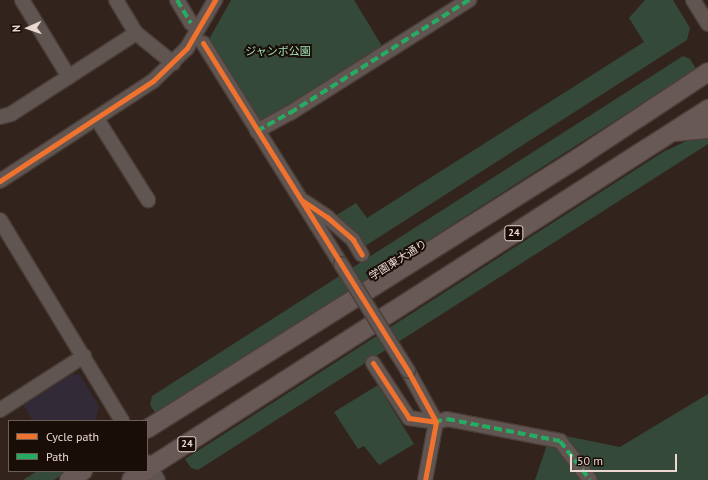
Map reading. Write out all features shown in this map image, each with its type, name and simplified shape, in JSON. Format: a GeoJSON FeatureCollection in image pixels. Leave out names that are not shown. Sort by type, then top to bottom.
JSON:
{"type":"FeatureCollection","features":[{"type":"Feature","properties":{"kind":"main road","name":"学園東大通り"},"geometry":{"type":"LineString","coordinates":[[148,428],[578,158],[708,72]]}},
{"type":"Feature","properties":{"kind":"main road","name":"24"},"geometry":{"type":"LineString","coordinates":[[149,470],[708,108]]}},
{"type":"Feature","properties":{"kind":"main road"},"geometry":{"type":"LineString","coordinates":[[670,133],[708,129]]}},
{"type":"Feature","properties":{"kind":"main road"},"geometry":{"type":"LineString","coordinates":[[69,480],[81,472]]}},
{"type":"Feature","properties":{"kind":"main road","name":"24"},"geometry":{"type":"LineString","coordinates":[[131,480],[145,472]]}},
{"type":"Feature","properties":{"kind":"street"},"geometry":{"type":"LineString","coordinates":[[22,0],[68,77]]}},
{"type":"Feature","properties":{"kind":"street"},"geometry":{"type":"LineString","coordinates":[[116,0],[136,33],[173,63]]}},
{"type":"Feature","properties":{"kind":"street"},"geometry":{"type":"LineString","coordinates":[[177,0],[191,23]]}},
{"type":"Feature","properties":{"kind":"street"},"geometry":{"type":"LineString","coordinates":[[0,181],[140,91],[173,63],[197,33],[215,0]]}},
{"type":"Feature","properties":{"kind":"street"},"geometry":{"type":"LineString","coordinates":[[257,131],[297,109],[469,0]]}},
{"type":"Feature","properties":{"kind":"street"},"geometry":{"type":"LineString","coordinates":[[693,0],[708,24]]}},
{"type":"Feature","properties":{"kind":"street"},"geometry":{"type":"LineString","coordinates":[[0,117],[6,117],[136,33]]}},
{"type":"Feature","properties":{"kind":"street"},"geometry":{"type":"LineString","coordinates":[[203,43],[408,371],[436,422],[425,480]]}},
{"type":"Feature","properties":{"kind":"street"},"geometry":{"type":"LineString","coordinates":[[97,119],[148,200]]}},
{"type":"Feature","properties":{"kind":"street"},"geometry":{"type":"LineString","coordinates":[[301,200],[327,217],[352,240],[362,255]]}},
{"type":"Feature","properties":{"kind":"street"},"geometry":{"type":"LineString","coordinates":[[0,220],[84,356],[121,420]]}},
{"type":"Feature","properties":{"kind":"street"},"geometry":{"type":"LineString","coordinates":[[0,410],[84,356]]}},
{"type":"Feature","properties":{"kind":"street"},"geometry":{"type":"LineString","coordinates":[[373,363],[409,418],[436,422],[447,420],[560,441],[590,480]]}},
{"type":"Feature","properties":{"kind":"shaded area"},"geometry":{"type":"Polygon","coordinates":[[[72,374],[80,375],[99,407],[95,420],[32,420],[23,405],[72,374]]]}},
{"type":"Feature","properties":{"kind":"green space","name":"ジャンボ公園"},"geometry":{"type":"Polygon","coordinates":[[[231,0],[354,0],[382,46],[261,122],[208,41],[231,0]]]}},
{"type":"Feature","properties":{"kind":"green space"},"geometry":{"type":"Polygon","coordinates":[[[645,0],[673,0],[690,28],[687,40],[362,248],[335,216],[356,203],[367,218],[644,42],[629,18],[645,0]]]}},
{"type":"Feature","properties":{"kind":"green space"},"geometry":{"type":"Polygon","coordinates":[[[683,56],[690,59],[696,69],[156,414],[150,405],[152,396],[683,56]]]}},
{"type":"Feature","properties":{"kind":"green space"},"geometry":{"type":"Polygon","coordinates":[[[695,137],[708,137],[708,144],[198,470],[191,468],[185,459],[663,152],[695,137]]]}},
{"type":"Feature","properties":{"kind":"green space"},"geometry":{"type":"Polygon","coordinates":[[[378,385],[414,444],[379,465],[364,446],[358,449],[334,412],[378,385]]]}},
{"type":"Feature","properties":{"kind":"green space"},"geometry":{"type":"Polygon","coordinates":[[[708,394],[708,480],[535,480],[551,433],[620,447],[708,394]]]}},
{"type":"Feature","properties":{"kind":"green space"},"geometry":{"type":"Polygon","coordinates":[[[35,472],[66,472],[54,480],[23,480],[35,472]]]}},
{"type":"Feature","properties":{"kind":"marked path"},"geometry":{"type":"LineString","coordinates":[[177,0],[191,23]]}},
{"type":"Feature","properties":{"kind":"marked path"},"geometry":{"type":"LineString","coordinates":[[257,131],[290,113],[469,0]]}},
{"type":"Feature","properties":{"kind":"marked path"},"geometry":{"type":"LineString","coordinates":[[434,422],[447,419],[560,441],[590,480]]}},
{"type":"Feature","properties":{"kind":"cycle path"},"geometry":{"type":"LineString","coordinates":[[0,181],[153,81],[187,48],[215,0]]}},
{"type":"Feature","properties":{"kind":"cycle path"},"geometry":{"type":"LineString","coordinates":[[203,43],[408,371],[436,422],[425,480]]}},
{"type":"Feature","properties":{"kind":"cycle path"},"geometry":{"type":"LineString","coordinates":[[303,201],[327,217],[353,240],[362,255]]}},
{"type":"Feature","properties":{"kind":"cycle path"},"geometry":{"type":"LineString","coordinates":[[373,363],[409,418],[436,422]]}}]}
